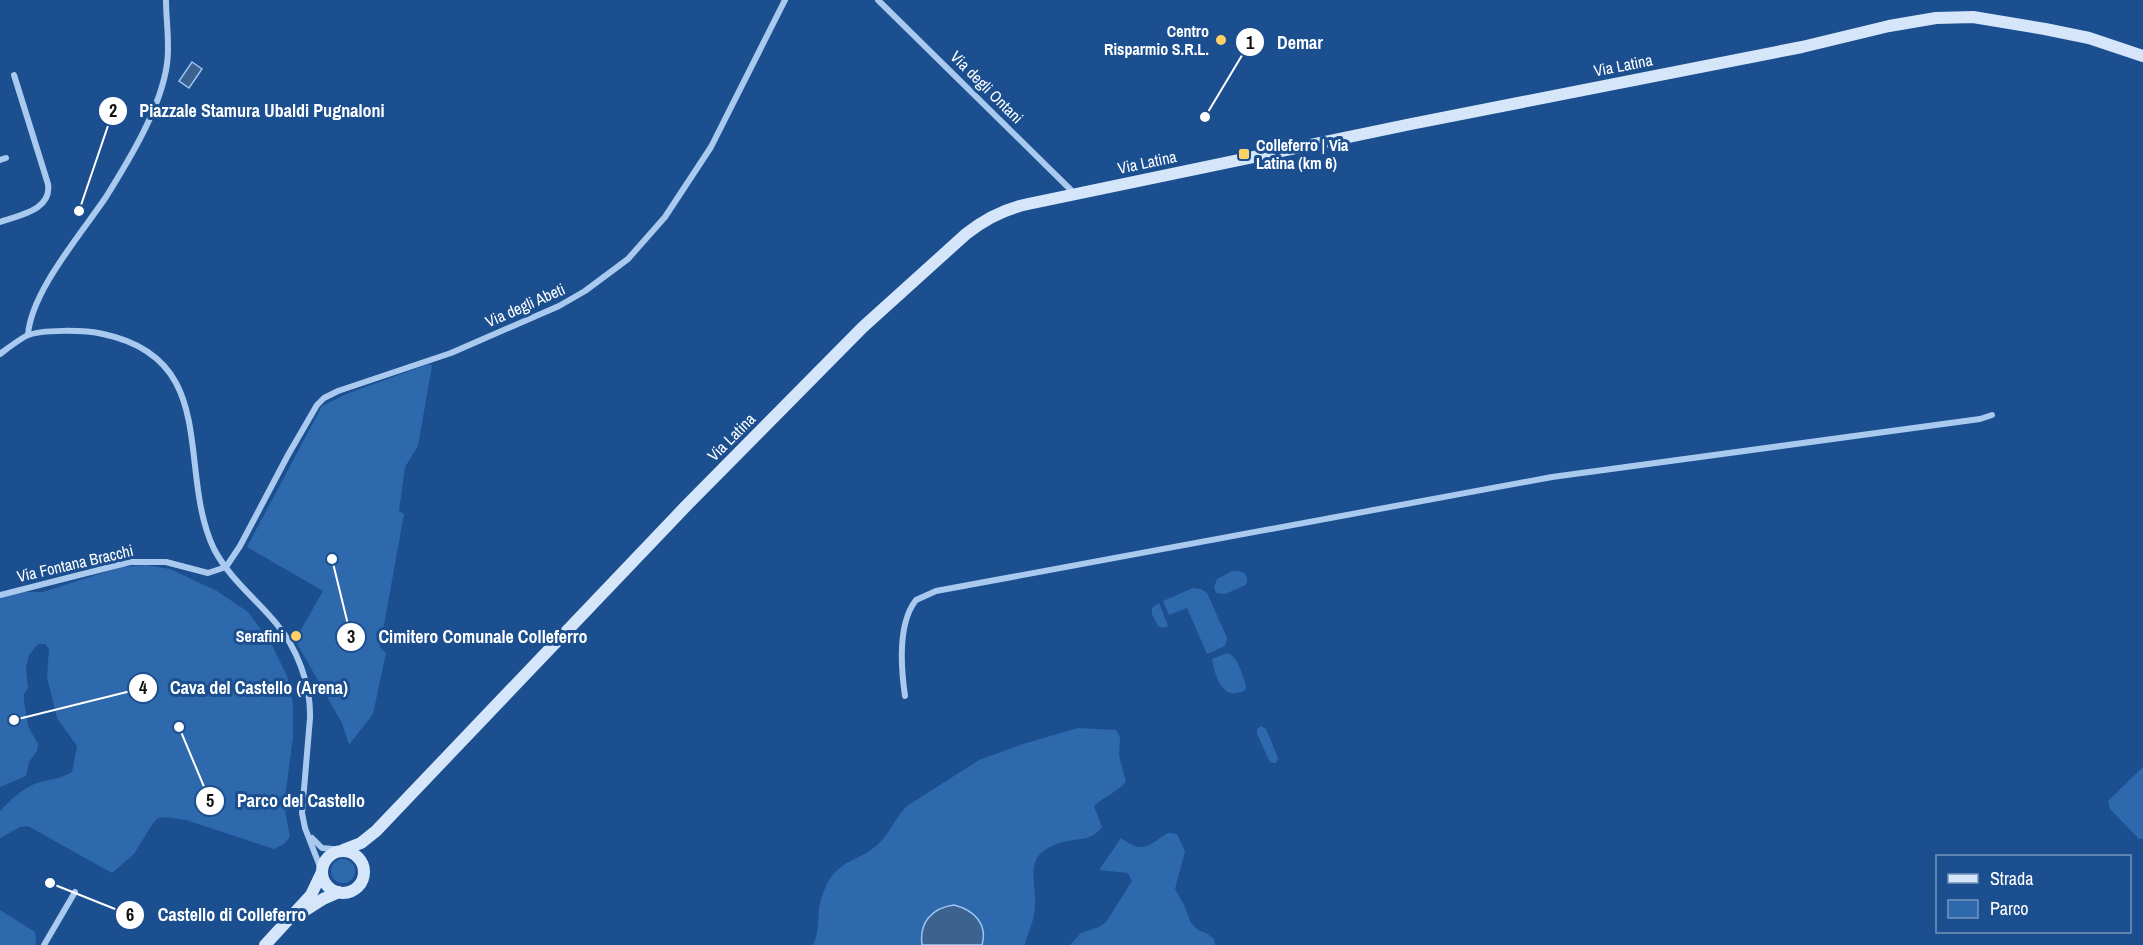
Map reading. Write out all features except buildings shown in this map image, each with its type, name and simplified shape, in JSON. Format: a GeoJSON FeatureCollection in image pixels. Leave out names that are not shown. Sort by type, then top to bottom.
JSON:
{"type":"FeatureCollection","features":[{"type":"Feature","properties":{"kind":"main road","name":"Via Latina"},"geometry":{"type":"LineString","coordinates":[[265,945],[316,888],[328,857],[336,851],[368,838],[685,507],[863,327],[966,234],[989,217],[1015,207],[1076,194],[1936,18],[1973,17],[2045,29],[2084,37],[2143,56]]}},
{"type":"Feature","properties":{"kind":"main road","name":"Via Latina"},"geometry":{"type":"LineString","coordinates":[[287,922],[323,899],[339,892],[350,892],[359,886],[364,876],[364,866],[370,846],[389,816]]}},
{"type":"Feature","properties":{"kind":"main road"},"geometry":{"type":"LineString","coordinates":[[343,850],[356,855],[364,866]]}},
{"type":"Feature","properties":{"kind":"main road"},"geometry":{"type":"LineString","coordinates":[[322,873],[327,885],[339,892]]}},
{"type":"Feature","properties":{"kind":"street"},"geometry":{"type":"LineString","coordinates":[[28,335],[29,320],[40,295],[112,187],[154,105],[164,79],[168,58],[166,0]]}},
{"type":"Feature","properties":{"kind":"street","name":"Via degli Abeti"},"geometry":{"type":"LineString","coordinates":[[226,567],[244,539],[302,431],[324,398],[338,391],[452,353],[559,306],[585,291],[637,251],[670,211],[715,141],[785,0]]}},
{"type":"Feature","properties":{"kind":"street","name":"Via degli Ontani"},"geometry":{"type":"LineString","coordinates":[[878,0],[1076,194]]}},
{"type":"Feature","properties":{"kind":"street"},"geometry":{"type":"LineString","coordinates":[[0,222],[39,207],[47,200],[49,193],[14,75]]}},
{"type":"Feature","properties":{"kind":"street"},"geometry":{"type":"LineString","coordinates":[[0,354],[28,335],[77,331],[105,334],[136,345],[162,364],[178,388],[185,405],[195,447],[202,513],[214,549],[249,596],[279,626],[291,645],[306,682],[310,708],[301,808],[305,828],[318,856],[322,873]]}},
{"type":"Feature","properties":{"kind":"street"},"geometry":{"type":"LineString","coordinates":[[905,696],[901,653],[908,616],[916,600],[936,591],[1552,477],[1980,419],[1992,415]]}},
{"type":"Feature","properties":{"kind":"street","name":"Via Fontana Bracchi"},"geometry":{"type":"LineString","coordinates":[[0,595],[130,562],[166,562],[208,573],[226,567]]}},
{"type":"Feature","properties":{"kind":"street"},"geometry":{"type":"LineString","coordinates":[[305,828],[320,846],[343,850]]}},
{"type":"Feature","properties":{"kind":"street"},"geometry":{"type":"LineString","coordinates":[[44,945],[75,892]]}},
{"type":"Feature","properties":{"kind":"green space"},"geometry":{"type":"Polygon","coordinates":[[[429,364],[432,366],[418,446],[405,467],[399,511],[404,514],[380,647],[386,653],[373,714],[349,745],[342,723],[295,640],[323,591],[247,547],[322,406],[349,393],[429,364]]]}},
{"type":"Feature","properties":{"kind":"green space"},"geometry":{"type":"Polygon","coordinates":[[[146,565],[170,569],[217,591],[248,612],[271,643],[287,676],[293,704],[293,737],[284,805],[290,837],[284,844],[274,849],[186,820],[158,818],[134,854],[112,873],[28,826],[20,827],[0,838],[0,811],[28,787],[72,772],[77,746],[57,718],[47,677],[49,649],[45,644],[38,644],[29,655],[26,668],[28,688],[24,694],[28,726],[38,744],[37,751],[29,762],[26,776],[0,787],[0,598],[20,592],[43,592],[121,567],[146,565]]]}},
{"type":"Feature","properties":{"kind":"green space"},"geometry":{"type":"Polygon","coordinates":[[[1232,571],[1239,571],[1246,575],[1246,585],[1225,594],[1216,593],[1214,587],[1217,579],[1232,571]]]}},
{"type":"Feature","properties":{"kind":"green space"},"geometry":{"type":"Polygon","coordinates":[[[1193,588],[1207,593],[1227,638],[1225,646],[1207,654],[1187,608],[1169,615],[1163,601],[1193,588]]]}},
{"type":"Feature","properties":{"kind":"green space"},"geometry":{"type":"Polygon","coordinates":[[[1159,603],[1168,626],[1163,628],[1158,626],[1152,614],[1152,608],[1159,603]]]}},
{"type":"Feature","properties":{"kind":"green space"},"geometry":{"type":"Polygon","coordinates":[[[1227,653],[1237,662],[1246,685],[1245,690],[1237,693],[1231,693],[1221,686],[1213,666],[1212,659],[1227,653]]]}},
{"type":"Feature","properties":{"kind":"green space"},"geometry":{"type":"Polygon","coordinates":[[[1261,726],[1266,729],[1278,758],[1276,763],[1269,760],[1257,734],[1257,729],[1261,726]]]}},
{"type":"Feature","properties":{"kind":"green space"},"geometry":{"type":"Polygon","coordinates":[[[1078,728],[1116,730],[1120,737],[1119,756],[1126,782],[1094,806],[1102,827],[1097,832],[1088,838],[1060,843],[1039,855],[1033,872],[1035,903],[1033,918],[1025,945],[813,945],[820,903],[831,877],[842,866],[881,842],[907,806],[979,760],[1078,728]]]}},
{"type":"Feature","properties":{"kind":"green space"},"geometry":{"type":"Polygon","coordinates":[[[2143,767],[2143,839],[2139,839],[2110,809],[2108,801],[2143,767]]]}},
{"type":"Feature","properties":{"kind":"green space"},"geometry":{"type":"Polygon","coordinates":[[[1168,833],[1177,834],[1185,851],[1175,889],[1191,923],[1214,939],[1215,945],[1070,945],[1081,933],[1106,922],[1132,881],[1128,873],[1099,870],[1121,838],[1141,847],[1151,844],[1168,833]]]}},
{"type":"Feature","properties":{"kind":"green space"},"geometry":{"type":"Polygon","coordinates":[[[343,859],[352,862],[355,871],[352,880],[343,883],[334,880],[331,871],[334,862],[343,859]]]}},
{"type":"Feature","properties":{"kind":"green space"},"geometry":{"type":"Polygon","coordinates":[[[0,910],[35,932],[36,945],[0,945],[0,910]]]}},
{"type":"Feature","properties":{"kind":"shaded area"},"geometry":{"type":"Polygon","coordinates":[[[192,62],[202,69],[189,88],[179,81],[192,62]]]}},
{"type":"Feature","properties":{"kind":"shaded area"},"geometry":{"type":"Polygon","coordinates":[[[954,905],[968,910],[978,919],[983,931],[982,945],[922,945],[925,923],[933,913],[954,905]]]}},
{"type":"Feature","properties":{"kind":"place","name":"Centro Risparmio S.R.L."},"geometry":{"type":"Point","coordinates":[1221,40]}},
{"type":"Feature","properties":{"kind":"place","name":"Demar"},"geometry":{"type":"Point","coordinates":[1205,117]}},
{"type":"Feature","properties":{"kind":"place","name":"Colleferro | Via Latina (km 6)"},"geometry":{"type":"Point","coordinates":[1244,154]}},
{"type":"Feature","properties":{"kind":"place","name":"Piazzale Stamura Ubaldi Pugnaloni"},"geometry":{"type":"Point","coordinates":[79,211]}},
{"type":"Feature","properties":{"kind":"place","name":"Cimitero Comunale Colleferro"},"geometry":{"type":"Point","coordinates":[332,559]}},
{"type":"Feature","properties":{"kind":"place","name":"Serafini"},"geometry":{"type":"Point","coordinates":[296,636]}},
{"type":"Feature","properties":{"kind":"place","name":"Cava del Castello (Arena)"},"geometry":{"type":"Point","coordinates":[14,720]}},
{"type":"Feature","properties":{"kind":"place","name":"Parco del Castello"},"geometry":{"type":"Point","coordinates":[179,727]}},
{"type":"Feature","properties":{"kind":"place","name":"Castello di Colleferro"},"geometry":{"type":"Point","coordinates":[50,883]}}]}
